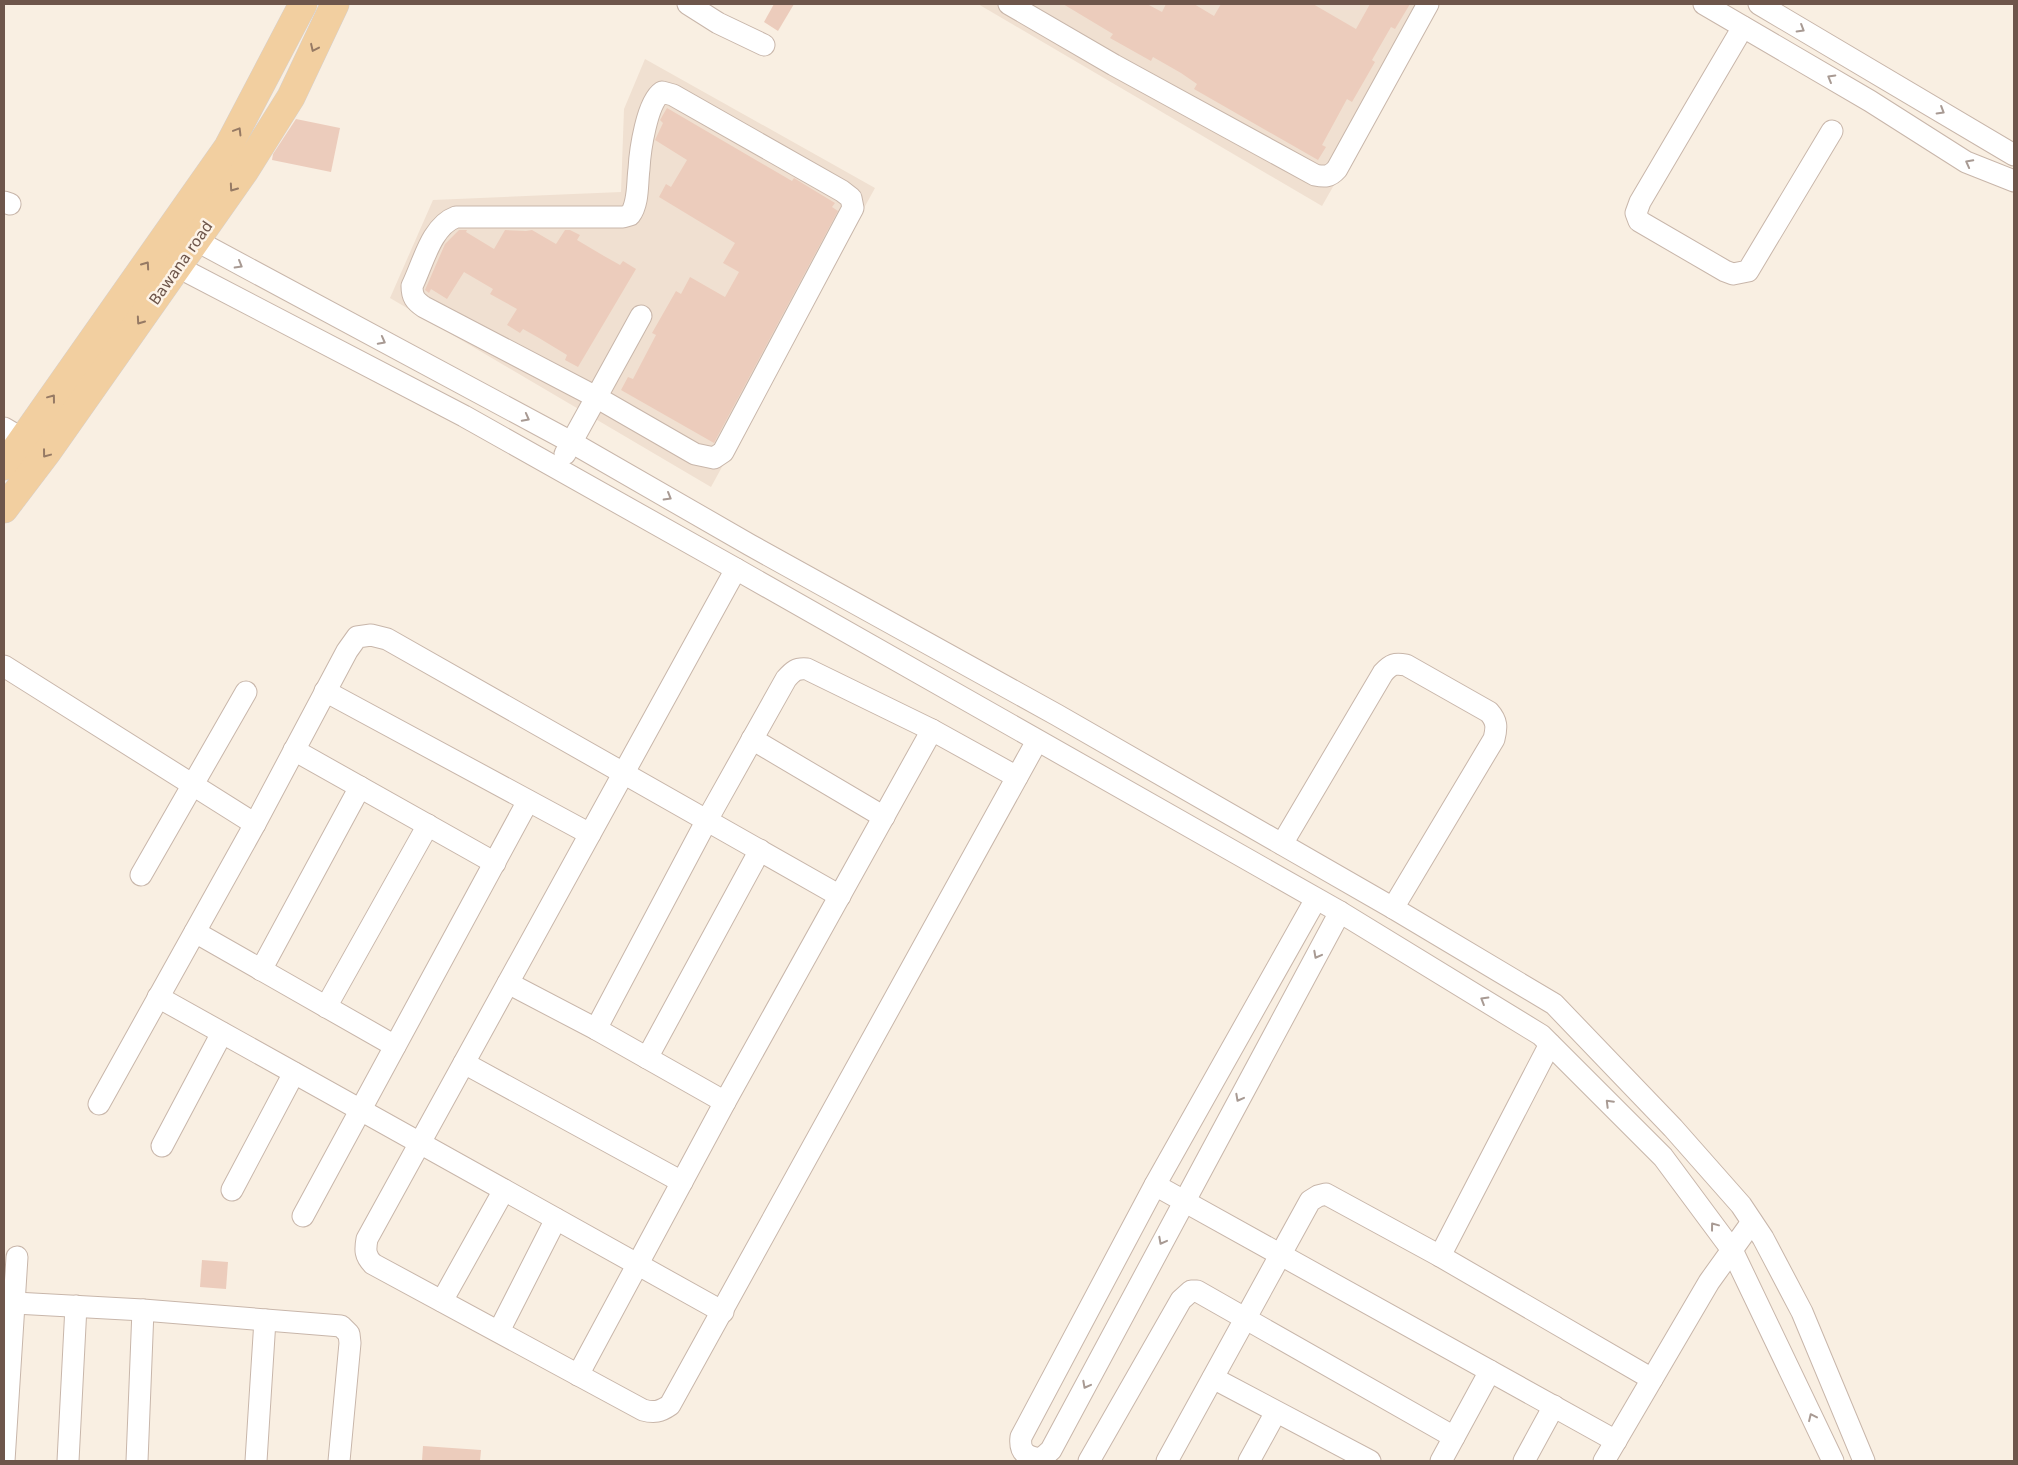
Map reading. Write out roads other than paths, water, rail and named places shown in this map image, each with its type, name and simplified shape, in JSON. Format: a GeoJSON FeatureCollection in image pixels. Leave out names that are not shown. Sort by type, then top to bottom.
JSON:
{"type":"FeatureCollection","features":[{"type":"Feature","properties":{"kind":"main road","name":"Bawana road"},"geometry":{"type":"LineString","coordinates":[[8,450],[65,382],[228,147],[303,4]]}},
{"type":"Feature","properties":{"kind":"main road","name":"Bawana road"},"geometry":{"type":"LineString","coordinates":[[4,509],[244,172],[291,97],[335,4]]}},
{"type":"Feature","properties":{"kind":"street"},"geometry":{"type":"LineString","coordinates":[[688,4],[718,23],[764,45]]}},
{"type":"Feature","properties":{"kind":"street"},"geometry":{"type":"LineString","coordinates":[[1009,4],[1040,11],[1297,166],[1315,175],[1325,177],[1332,175],[1337,169],[1428,4]]}},
{"type":"Feature","properties":{"kind":"street"},"geometry":{"type":"LineString","coordinates":[[1704,4],[1870,101],[1966,162],[2014,181]]}},
{"type":"Feature","properties":{"kind":"street"},"geometry":{"type":"LineString","coordinates":[[1759,4],[2014,155]]}},
{"type":"Feature","properties":{"kind":"street"},"geometry":{"type":"LineString","coordinates":[[1743,27],[1640,202],[1636,213],[1638,221],[1725,271],[1733,274],[1748,271],[1832,131]]}},
{"type":"Feature","properties":{"kind":"street"},"geometry":{"type":"LineString","coordinates":[[662,92],[673,95],[842,191],[851,198],[852,208],[847,222],[723,452],[714,458],[695,454],[596,397],[416,302],[412,296],[412,286],[438,230],[445,221],[456,218],[623,217],[630,215],[636,202],[640,158],[652,102],[662,92]]}},
{"type":"Feature","properties":{"kind":"street"},"geometry":{"type":"LineString","coordinates":[[197,240],[250,271],[571,442],[750,545],[1057,715],[1393,908],[1554,1004],[1673,1128],[1741,1205],[1764,1238],[1802,1312],[1864,1461]]}},
{"type":"Feature","properties":{"kind":"street"},"geometry":{"type":"LineString","coordinates":[[178,267],[305,332],[557,468],[736,568],[1340,912],[1541,1035],[1663,1157],[1732,1250],[1833,1461]]}},
{"type":"Feature","properties":{"kind":"street"},"geometry":{"type":"LineString","coordinates":[[557,468],[641,316]]}},
{"type":"Feature","properties":{"kind":"street"},"geometry":{"type":"LineString","coordinates":[[736,568],[367,1239],[367,1258],[374,1264],[643,1410],[652,1413],[662,1411],[677,1396],[1037,741]]}},
{"type":"Feature","properties":{"kind":"street"},"geometry":{"type":"LineString","coordinates":[[99,1104],[255,824],[347,651],[357,637],[371,635],[387,640],[840,896]]}},
{"type":"Feature","properties":{"kind":"street"},"geometry":{"type":"LineString","coordinates":[[1282,844],[1383,673],[1390,665],[1406,666],[1488,712],[1494,718],[1497,727],[1494,739],[1393,908]]}},
{"type":"Feature","properties":{"kind":"street"},"geometry":{"type":"LineString","coordinates":[[4,666],[255,824]]}},
{"type":"Feature","properties":{"kind":"street"},"geometry":{"type":"LineString","coordinates":[[596,1029],[707,820],[786,679],[792,672],[799,668],[807,669],[932,730],[1017,778]]}},
{"type":"Feature","properties":{"kind":"street"},"geometry":{"type":"LineString","coordinates":[[325,691],[590,834]]}},
{"type":"Feature","properties":{"kind":"street"},"geometry":{"type":"LineString","coordinates":[[141,875],[246,692]]}},
{"type":"Feature","properties":{"kind":"street"},"geometry":{"type":"LineString","coordinates":[[578,1375],[725,1102],[932,730]]}},
{"type":"Feature","properties":{"kind":"street"},"geometry":{"type":"LineString","coordinates":[[752,739],[884,817]]}},
{"type":"Feature","properties":{"kind":"street"},"geometry":{"type":"LineString","coordinates":[[294,750],[495,863]]}},
{"type":"Feature","properties":{"kind":"street"},"geometry":{"type":"LineString","coordinates":[[261,970],[360,787]]}},
{"type":"Feature","properties":{"kind":"street"},"geometry":{"type":"LineString","coordinates":[[303,1216],[528,801]]}},
{"type":"Feature","properties":{"kind":"street"},"geometry":{"type":"LineString","coordinates":[[326,1007],[428,825]]}},
{"type":"Feature","properties":{"kind":"street"},"geometry":{"type":"LineString","coordinates":[[647,1058],[760,850]]}},
{"type":"Feature","properties":{"kind":"street"},"geometry":{"type":"LineString","coordinates":[[1316,899],[1155,1185],[1021,1437],[1020,1446],[1023,1453],[1041,1459],[1051,1450],[1340,912]]}},
{"type":"Feature","properties":{"kind":"street"},"geometry":{"type":"LineString","coordinates":[[195,932],[395,1046]]}},
{"type":"Feature","properties":{"kind":"street"},"geometry":{"type":"LineString","coordinates":[[508,983],[596,1029],[725,1102]]}},
{"type":"Feature","properties":{"kind":"street"},"geometry":{"type":"LineString","coordinates":[[158,997],[723,1312]]}},
{"type":"Feature","properties":{"kind":"street"},"geometry":{"type":"LineString","coordinates":[[162,1146],[222,1033]]}},
{"type":"Feature","properties":{"kind":"street"},"geometry":{"type":"LineString","coordinates":[[1440,1256],[1550,1044]]}},
{"type":"Feature","properties":{"kind":"street"},"geometry":{"type":"LineString","coordinates":[[464,1063],[682,1182]]}},
{"type":"Feature","properties":{"kind":"street"},"geometry":{"type":"LineString","coordinates":[[232,1190],[294,1073]]}},
{"type":"Feature","properties":{"kind":"street"},"geometry":{"type":"LineString","coordinates":[[1155,1185],[1616,1441]]}},
{"type":"Feature","properties":{"kind":"street"},"geometry":{"type":"LineString","coordinates":[[442,1301],[504,1190]]}},
{"type":"Feature","properties":{"kind":"street"},"geometry":{"type":"LineString","coordinates":[[1167,1461],[1310,1201],[1326,1194],[1440,1256],[1652,1379]]}},
{"type":"Feature","properties":{"kind":"street"},"geometry":{"type":"LineString","coordinates":[[499,1331],[556,1220]]}},
{"type":"Feature","properties":{"kind":"street"},"geometry":{"type":"LineString","coordinates":[[1604,1461],[1709,1282],[1752,1222]]}},
{"type":"Feature","properties":{"kind":"street"},"geometry":{"type":"LineString","coordinates":[[4,1459],[17,1257]]}},
{"type":"Feature","properties":{"kind":"street"},"geometry":{"type":"LineString","coordinates":[[1089,1461],[1186,1293],[1197,1291],[1454,1437]]}},
{"type":"Feature","properties":{"kind":"street"},"geometry":{"type":"LineString","coordinates":[[15,1303],[331,1323],[341,1326],[349,1334],[350,1344],[339,1461]]}},
{"type":"Feature","properties":{"kind":"street"},"geometry":{"type":"LineString","coordinates":[[68,1461],[76,1306]]}},
{"type":"Feature","properties":{"kind":"street"},"geometry":{"type":"LineString","coordinates":[[137,1461],[143,1310]]}},
{"type":"Feature","properties":{"kind":"street"},"geometry":{"type":"LineString","coordinates":[[256,1461],[265,1320]]}},
{"type":"Feature","properties":{"kind":"street"},"geometry":{"type":"LineString","coordinates":[[1440,1461],[1490,1371]]}},
{"type":"Feature","properties":{"kind":"street"},"geometry":{"type":"LineString","coordinates":[[1213,1378],[1366,1460]]}},
{"type":"Feature","properties":{"kind":"street"},"geometry":{"type":"LineString","coordinates":[[1524,1461],[1554,1406]]}},
{"type":"Feature","properties":{"kind":"street"},"geometry":{"type":"LineString","coordinates":[[1249,1461],[1276,1412]]}}]}
